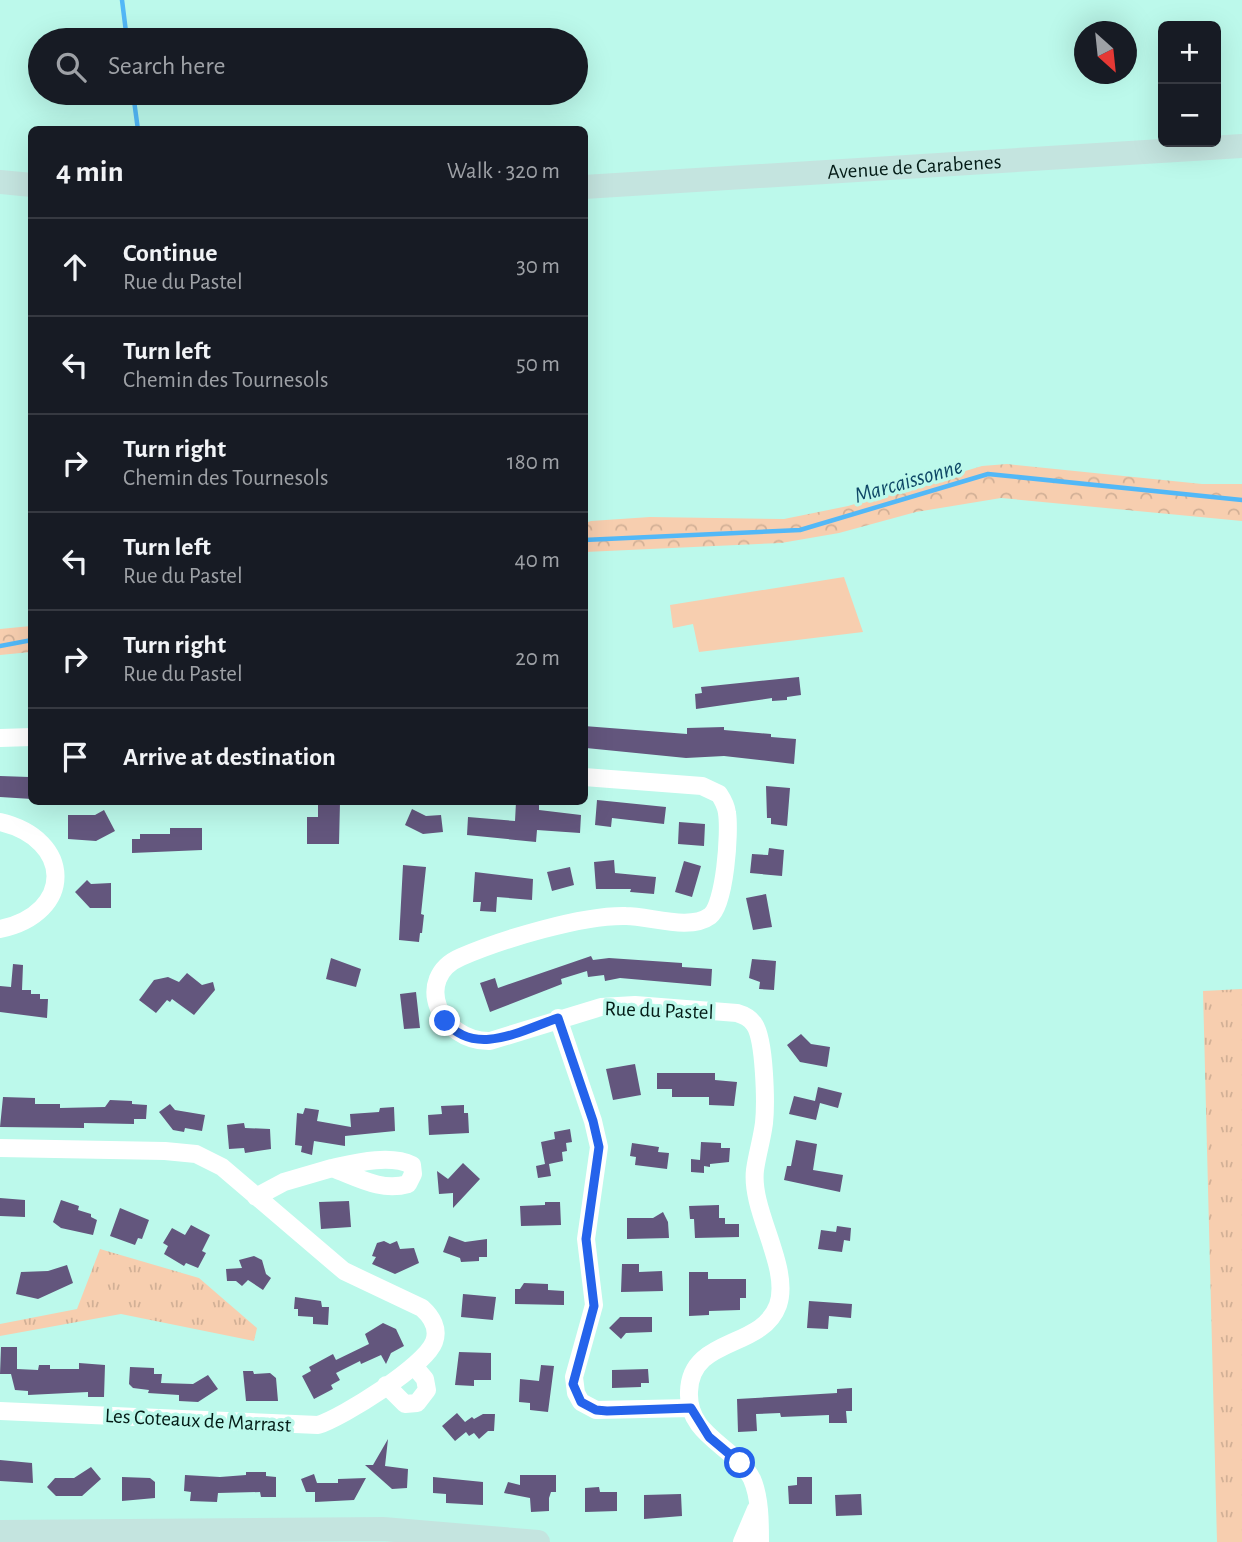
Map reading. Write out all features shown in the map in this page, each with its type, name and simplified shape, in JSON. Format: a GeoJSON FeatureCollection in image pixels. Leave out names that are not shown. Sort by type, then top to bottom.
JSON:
{"type":"FeatureCollection","features":[{"type":"Feature","properties":{"kind":"street","name":"Avenue de Carabenes"},"geometry":{"type":"LineString","coordinates":[[588,187],[1242,146]]}},
{"type":"Feature","properties":{"kind":"street"},"geometry":{"type":"LineString","coordinates":[[0,182],[28,185]]}},
{"type":"Feature","properties":{"kind":"street"},"geometry":{"type":"LineString","coordinates":[[0,737],[28,737]]}},
{"type":"Feature","properties":{"kind":"street","name":"Rue du Pastel"},"geometry":{"type":"LineString","coordinates":[[588,777],[712,788],[724,800],[727,810],[722,892],[716,910],[698,922],[621,916],[560,925],[461,957],[443,971],[436,995],[441,1014],[450,1028],[467,1038],[490,1041],[601,1007],[635,1005],[737,1013],[753,1022],[757,1030],[765,1113],[754,1179],[776,1269],[780,1297],[774,1314],[762,1327],[715,1349],[698,1363],[690,1380],[691,1408]]}},
{"type":"Feature","properties":{"kind":"street"},"geometry":{"type":"LineString","coordinates":[[0,822],[36,837],[51,857],[57,878],[44,908],[20,923],[0,929]]}},
{"type":"Feature","properties":{"kind":"street"},"geometry":{"type":"LineString","coordinates":[[558,1018],[593,1121],[599,1147],[586,1239],[594,1306],[574,1377],[576,1393],[581,1402],[596,1410],[691,1408],[709,1437],[747,1472],[756,1492],[760,1542]]}},
{"type":"Feature","properties":{"kind":"street","name":"Les Coteaux de Marrast"},"geometry":{"type":"LineString","coordinates":[[0,1148],[196,1154],[222,1167],[344,1271],[362,1282],[413,1302],[429,1315],[436,1333],[433,1344],[414,1366],[344,1415],[318,1424],[0,1411]]}},
{"type":"Feature","properties":{"kind":"street"},"geometry":{"type":"LineString","coordinates":[[256,1198],[285,1182],[332,1168]]}},
{"type":"Feature","properties":{"kind":"street"},"geometry":{"type":"LineString","coordinates":[[386,1385],[405,1404],[417,1403],[427,1390],[425,1379],[414,1366]]}},
{"type":"Feature","properties":{"kind":"street"},"geometry":{"type":"LineString","coordinates":[[742,1542],[757,1506]]}},
{"type":"Feature","properties":{"kind":"street"},"geometry":{"type":"LineString","coordinates":[[0,1532],[224,1536],[383,1529],[538,1542]]}},
{"type":"Feature","properties":{"kind":"green space"},"geometry":{"type":"Polygon","coordinates":[[[1007,464],[1202,484],[1242,484],[1242,521],[1001,498],[916,512],[839,533],[781,543],[588,552],[588,522],[591,521],[650,517],[784,519],[848,506],[982,466],[1007,464]]]}},
{"type":"Feature","properties":{"kind":"green space"},"geometry":{"type":"Polygon","coordinates":[[[844,577],[863,632],[699,652],[693,624],[673,628],[670,605],[844,577]]]}},
{"type":"Feature","properties":{"kind":"green space"},"geometry":{"type":"Polygon","coordinates":[[[28,626],[28,652],[0,655],[0,629],[28,626]]]}},
{"type":"Feature","properties":{"kind":"green space"},"geometry":{"type":"Polygon","coordinates":[[[1242,989],[1242,1542],[1217,1542],[1203,991],[1242,989]]]}},
{"type":"Feature","properties":{"kind":"green space"},"geometry":{"type":"Polygon","coordinates":[[[100,1249],[199,1278],[257,1328],[254,1341],[121,1314],[0,1336],[0,1324],[77,1309],[100,1249]]]}},
{"type":"Feature","properties":{"kind":"building"},"geometry":{"type":"Polygon","coordinates":[[[799,677],[801,695],[787,697],[787,700],[772,701],[772,698],[696,709],[695,694],[702,693],[701,687],[799,677]]]}},
{"type":"Feature","properties":{"kind":"building"},"geometry":{"type":"Polygon","coordinates":[[[588,726],[687,734],[687,728],[724,727],[724,730],[796,739],[794,764],[724,756],[686,758],[588,748],[588,726]]]}},
{"type":"Feature","properties":{"kind":"building"},"geometry":{"type":"Polygon","coordinates":[[[0,776],[28,777],[28,799],[0,797],[0,776]]]}},
{"type":"Feature","properties":{"kind":"building"},"geometry":{"type":"Polygon","coordinates":[[[766,786],[790,788],[787,826],[771,824],[771,818],[767,818],[766,786]]]}},
{"type":"Feature","properties":{"kind":"building"},"geometry":{"type":"Polygon","coordinates":[[[597,800],[666,807],[664,824],[612,818],[611,827],[595,825],[597,800]]]}},
{"type":"Feature","properties":{"kind":"building"},"geometry":{"type":"Polygon","coordinates":[[[318,805],[340,805],[339,844],[307,844],[307,817],[318,817],[318,805]]]}},
{"type":"Feature","properties":{"kind":"building"},"geometry":{"type":"Polygon","coordinates":[[[516,805],[539,805],[539,810],[581,815],[580,833],[537,830],[536,842],[467,835],[468,817],[515,821],[516,805]]]}},
{"type":"Feature","properties":{"kind":"building"},"geometry":{"type":"Polygon","coordinates":[[[412,809],[426,816],[441,815],[443,832],[423,834],[405,825],[412,809]]]}},
{"type":"Feature","properties":{"kind":"building"},"geometry":{"type":"Polygon","coordinates":[[[104,810],[115,831],[96,841],[68,839],[68,815],[95,815],[104,810]]]}},
{"type":"Feature","properties":{"kind":"building"},"geometry":{"type":"Polygon","coordinates":[[[679,822],[705,824],[704,846],[678,844],[679,822]]]}},
{"type":"Feature","properties":{"kind":"building"},"geometry":{"type":"Polygon","coordinates":[[[170,828],[202,828],[202,850],[132,853],[132,839],[140,839],[140,834],[170,834],[170,828]]]}},
{"type":"Feature","properties":{"kind":"building"},"geometry":{"type":"Polygon","coordinates":[[[769,848],[784,850],[782,876],[750,873],[752,854],[768,855],[769,848]]]}},
{"type":"Feature","properties":{"kind":"building"},"geometry":{"type":"Polygon","coordinates":[[[614,860],[615,873],[656,877],[654,894],[630,892],[631,889],[596,889],[594,862],[614,860]]]}},
{"type":"Feature","properties":{"kind":"building"},"geometry":{"type":"Polygon","coordinates":[[[684,861],[701,866],[692,897],[675,892],[684,861]]]}},
{"type":"Feature","properties":{"kind":"building"},"geometry":{"type":"Polygon","coordinates":[[[403,865],[426,867],[421,914],[424,915],[419,942],[399,940],[403,865]]]}},
{"type":"Feature","properties":{"kind":"building"},"geometry":{"type":"Polygon","coordinates":[[[570,867],[574,885],[552,891],[547,872],[570,867]]]}},
{"type":"Feature","properties":{"kind":"building"},"geometry":{"type":"Polygon","coordinates":[[[475,872],[533,879],[532,900],[497,897],[496,912],[480,911],[481,902],[473,902],[475,872]]]}},
{"type":"Feature","properties":{"kind":"building"},"geometry":{"type":"Polygon","coordinates":[[[87,880],[91,884],[111,883],[111,908],[90,908],[75,892],[87,880]]]}},
{"type":"Feature","properties":{"kind":"building"},"geometry":{"type":"Polygon","coordinates":[[[766,894],[772,927],[753,930],[746,898],[766,894]]]}},
{"type":"Feature","properties":{"kind":"building"},"geometry":{"type":"Polygon","coordinates":[[[591,956],[593,960],[609,958],[682,963],[682,967],[712,969],[711,986],[620,978],[605,981],[604,975],[588,977],[587,971],[561,979],[562,984],[490,1012],[480,983],[495,978],[498,988],[591,956]]]}},
{"type":"Feature","properties":{"kind":"building"},"geometry":{"type":"Polygon","coordinates":[[[331,958],[361,969],[356,987],[326,979],[331,958]]]}},
{"type":"Feature","properties":{"kind":"building"},"geometry":{"type":"Polygon","coordinates":[[[752,959],[776,961],[774,990],[759,989],[760,982],[749,978],[752,959]]]}},
{"type":"Feature","properties":{"kind":"building"},"geometry":{"type":"Polygon","coordinates":[[[13,964],[23,965],[22,990],[31,990],[31,994],[40,994],[40,999],[48,999],[47,1018],[0,1012],[0,986],[11,987],[13,964]]]}},
{"type":"Feature","properties":{"kind":"building"},"geometry":{"type":"Polygon","coordinates":[[[187,973],[202,985],[213,982],[215,990],[194,1015],[172,999],[170,1002],[167,1000],[156,1013],[139,1000],[154,980],[168,977],[179,982],[187,973]]]}},
{"type":"Feature","properties":{"kind":"building"},"geometry":{"type":"Polygon","coordinates":[[[416,992],[420,1028],[404,1029],[400,994],[416,992]]]}},
{"type":"Feature","properties":{"kind":"building"},"geometry":{"type":"Polygon","coordinates":[[[801,1034],[811,1044],[830,1047],[827,1067],[800,1062],[787,1045],[801,1034]]]}},
{"type":"Feature","properties":{"kind":"building"},"geometry":{"type":"Polygon","coordinates":[[[635,1064],[641,1095],[613,1100],[606,1069],[635,1064]]]}},
{"type":"Feature","properties":{"kind":"building"},"geometry":{"type":"Polygon","coordinates":[[[657,1073],[715,1073],[715,1080],[737,1082],[734,1106],[709,1105],[709,1097],[672,1097],[672,1089],[657,1089],[657,1073]]]}},
{"type":"Feature","properties":{"kind":"building"},"geometry":{"type":"Polygon","coordinates":[[[818,1087],[842,1093],[838,1108],[820,1103],[816,1120],[789,1114],[794,1096],[815,1101],[818,1087]]]}},
{"type":"Feature","properties":{"kind":"building"},"geometry":{"type":"Polygon","coordinates":[[[3,1097],[35,1098],[35,1104],[60,1104],[60,1108],[105,1107],[110,1100],[132,1101],[132,1104],[147,1105],[146,1119],[134,1119],[134,1124],[84,1123],[84,1128],[0,1127],[3,1097]]]}},
{"type":"Feature","properties":{"kind":"building"},"geometry":{"type":"Polygon","coordinates":[[[170,1104],[175,1110],[205,1115],[202,1131],[185,1128],[184,1132],[173,1130],[159,1112],[170,1104]]]}},
{"type":"Feature","properties":{"kind":"building"},"geometry":{"type":"Polygon","coordinates":[[[464,1105],[464,1113],[468,1113],[469,1133],[429,1135],[428,1115],[442,1114],[441,1106],[464,1105]]]}},
{"type":"Feature","properties":{"kind":"building"},"geometry":{"type":"Polygon","coordinates":[[[394,1107],[395,1131],[345,1136],[345,1146],[314,1141],[312,1155],[301,1152],[302,1146],[295,1145],[297,1113],[303,1114],[305,1108],[319,1110],[317,1121],[351,1127],[350,1114],[379,1112],[380,1108],[394,1107]]]}},
{"type":"Feature","properties":{"kind":"building"},"geometry":{"type":"Polygon","coordinates":[[[244,1123],[245,1128],[270,1129],[271,1149],[245,1153],[244,1148],[229,1149],[227,1125],[244,1123]]]}},
{"type":"Feature","properties":{"kind":"building"},"geometry":{"type":"Polygon","coordinates":[[[570,1129],[572,1142],[566,1143],[567,1151],[562,1152],[563,1161],[549,1164],[551,1176],[538,1178],[536,1166],[545,1164],[541,1142],[555,1139],[554,1132],[570,1129]]]}},
{"type":"Feature","properties":{"kind":"building"},"geometry":{"type":"Polygon","coordinates":[[[796,1140],[817,1144],[813,1170],[843,1175],[840,1192],[784,1180],[787,1166],[791,1166],[796,1140]]]}},
{"type":"Feature","properties":{"kind":"building"},"geometry":{"type":"Polygon","coordinates":[[[701,1142],[721,1143],[721,1148],[730,1148],[729,1162],[704,1166],[704,1173],[691,1172],[691,1159],[700,1160],[701,1142]]]}},
{"type":"Feature","properties":{"kind":"building"},"geometry":{"type":"Polygon","coordinates":[[[632,1143],[659,1147],[658,1152],[669,1153],[667,1169],[635,1165],[636,1157],[630,1156],[632,1143]]]}},
{"type":"Feature","properties":{"kind":"building"},"geometry":{"type":"Polygon","coordinates":[[[463,1163],[480,1179],[453,1208],[453,1193],[439,1194],[437,1171],[448,1179],[463,1163]]]}},
{"type":"Feature","properties":{"kind":"building"},"geometry":{"type":"Polygon","coordinates":[[[0,1198],[25,1200],[25,1217],[0,1216],[0,1198]]]}},
{"type":"Feature","properties":{"kind":"building"},"geometry":{"type":"Polygon","coordinates":[[[61,1200],[79,1206],[78,1210],[91,1214],[91,1217],[97,1220],[93,1235],[61,1228],[53,1222],[61,1200]]]}},
{"type":"Feature","properties":{"kind":"building"},"geometry":{"type":"Polygon","coordinates":[[[349,1201],[351,1227],[321,1229],[319,1202],[349,1201]]]}},
{"type":"Feature","properties":{"kind":"building"},"geometry":{"type":"Polygon","coordinates":[[[545,1202],[560,1202],[561,1225],[521,1226],[520,1206],[545,1205],[545,1202]]]}},
{"type":"Feature","properties":{"kind":"building"},"geometry":{"type":"Polygon","coordinates":[[[719,1205],[719,1218],[725,1218],[725,1224],[739,1224],[739,1237],[695,1238],[694,1219],[690,1219],[689,1206],[719,1205]]]}},
{"type":"Feature","properties":{"kind":"building"},"geometry":{"type":"Polygon","coordinates":[[[120,1208],[149,1220],[142,1239],[138,1238],[135,1245],[110,1236],[120,1208]]]}},
{"type":"Feature","properties":{"kind":"building"},"geometry":{"type":"Polygon","coordinates":[[[663,1212],[668,1222],[669,1238],[627,1239],[627,1218],[653,1218],[663,1212]]]}},
{"type":"Feature","properties":{"kind":"building"},"geometry":{"type":"Polygon","coordinates":[[[191,1225],[210,1235],[202,1251],[206,1253],[198,1268],[186,1263],[184,1266],[164,1254],[168,1246],[163,1243],[172,1228],[185,1235],[191,1225]]]}},
{"type":"Feature","properties":{"kind":"building"},"geometry":{"type":"Polygon","coordinates":[[[837,1226],[851,1228],[850,1241],[844,1240],[842,1252],[818,1249],[821,1230],[836,1232],[837,1226]]]}},
{"type":"Feature","properties":{"kind":"building"},"geometry":{"type":"Polygon","coordinates":[[[449,1236],[465,1242],[487,1239],[487,1257],[479,1257],[479,1261],[461,1262],[460,1258],[443,1252],[449,1236]]]}},
{"type":"Feature","properties":{"kind":"building"},"geometry":{"type":"Polygon","coordinates":[[[384,1241],[390,1244],[397,1241],[400,1249],[414,1248],[419,1263],[395,1274],[372,1264],[376,1257],[372,1256],[377,1243],[384,1241]]]}},
{"type":"Feature","properties":{"kind":"building"},"geometry":{"type":"Polygon","coordinates":[[[254,1256],[262,1260],[266,1274],[271,1278],[263,1290],[248,1280],[242,1286],[236,1281],[227,1281],[226,1269],[242,1268],[239,1260],[254,1256]]]}},
{"type":"Feature","properties":{"kind":"building"},"geometry":{"type":"Polygon","coordinates":[[[622,1264],[639,1264],[639,1272],[662,1271],[663,1291],[621,1292],[622,1264]]]}},
{"type":"Feature","properties":{"kind":"building"},"geometry":{"type":"Polygon","coordinates":[[[67,1265],[73,1283],[38,1299],[16,1294],[21,1272],[48,1271],[67,1265]]]}},
{"type":"Feature","properties":{"kind":"building"},"geometry":{"type":"Polygon","coordinates":[[[689,1272],[708,1272],[708,1279],[746,1279],[746,1298],[740,1298],[740,1310],[709,1311],[709,1315],[689,1316],[689,1272]]]}},
{"type":"Feature","properties":{"kind":"building"},"geometry":{"type":"Polygon","coordinates":[[[524,1283],[548,1284],[548,1290],[564,1291],[564,1305],[515,1304],[515,1289],[520,1289],[524,1283]]]}},
{"type":"Feature","properties":{"kind":"building"},"geometry":{"type":"Polygon","coordinates":[[[463,1294],[496,1297],[493,1320],[461,1317],[463,1294]]]}},
{"type":"Feature","properties":{"kind":"building"},"geometry":{"type":"Polygon","coordinates":[[[295,1297],[321,1301],[322,1307],[329,1307],[328,1325],[313,1324],[313,1317],[298,1316],[298,1309],[294,1309],[295,1297]]]}},
{"type":"Feature","properties":{"kind":"building"},"geometry":{"type":"Polygon","coordinates":[[[809,1301],[852,1304],[851,1318],[829,1316],[828,1329],[807,1328],[809,1301]]]}},
{"type":"Feature","properties":{"kind":"building"},"geometry":{"type":"Polygon","coordinates":[[[620,1317],[652,1317],[652,1332],[626,1333],[621,1339],[609,1328],[620,1317]]]}},
{"type":"Feature","properties":{"kind":"building"},"geometry":{"type":"Polygon","coordinates":[[[383,1323],[396,1329],[404,1346],[391,1353],[386,1364],[381,1355],[361,1364],[360,1361],[336,1373],[340,1380],[331,1385],[333,1389],[314,1399],[302,1376],[311,1371],[309,1367],[333,1354],[336,1360],[369,1344],[365,1334],[383,1323]]]}},
{"type":"Feature","properties":{"kind":"building"},"geometry":{"type":"Polygon","coordinates":[[[1,1347],[17,1347],[17,1369],[38,1370],[39,1365],[50,1365],[50,1369],[79,1369],[79,1363],[105,1365],[104,1397],[88,1397],[88,1392],[28,1395],[28,1391],[15,1390],[11,1374],[0,1374],[1,1347]]]}},
{"type":"Feature","properties":{"kind":"building"},"geometry":{"type":"Polygon","coordinates":[[[459,1352],[491,1353],[491,1380],[474,1380],[474,1386],[455,1385],[459,1352]]]}},
{"type":"Feature","properties":{"kind":"building"},"geometry":{"type":"Polygon","coordinates":[[[541,1365],[554,1366],[548,1412],[530,1410],[530,1403],[519,1402],[520,1379],[539,1381],[541,1365]]]}},
{"type":"Feature","properties":{"kind":"building"},"geometry":{"type":"Polygon","coordinates":[[[130,1367],[154,1368],[154,1374],[162,1374],[161,1383],[193,1384],[208,1375],[218,1389],[198,1402],[179,1401],[179,1395],[148,1393],[149,1390],[133,1388],[129,1384],[130,1367]]]}},
{"type":"Feature","properties":{"kind":"building"},"geometry":{"type":"Polygon","coordinates":[[[648,1369],[649,1383],[641,1383],[641,1387],[612,1388],[612,1370],[648,1369]]]}},
{"type":"Feature","properties":{"kind":"building"},"geometry":{"type":"Polygon","coordinates":[[[243,1371],[253,1371],[254,1374],[270,1373],[276,1378],[278,1401],[246,1401],[243,1371]]]}},
{"type":"Feature","properties":{"kind":"building"},"geometry":{"type":"Polygon","coordinates":[[[852,1388],[852,1411],[846,1411],[847,1423],[829,1423],[829,1415],[781,1417],[780,1413],[756,1414],[757,1431],[738,1432],[737,1399],[837,1393],[837,1389],[852,1388]]]}},
{"type":"Feature","properties":{"kind":"building"},"geometry":{"type":"Polygon","coordinates":[[[457,1413],[465,1422],[483,1414],[495,1414],[494,1431],[488,1431],[479,1439],[474,1433],[469,1436],[466,1432],[455,1441],[442,1426],[457,1413]]]}},
{"type":"Feature","properties":{"kind":"building"},"geometry":{"type":"Polygon","coordinates":[[[388,1439],[385,1466],[408,1469],[407,1488],[392,1489],[365,1465],[373,1465],[388,1439]]]}},
{"type":"Feature","properties":{"kind":"building"},"geometry":{"type":"Polygon","coordinates":[[[0,1460],[32,1463],[33,1483],[0,1481],[0,1460]]]}},
{"type":"Feature","properties":{"kind":"building"},"geometry":{"type":"Polygon","coordinates":[[[91,1467],[101,1479],[82,1496],[56,1496],[47,1487],[55,1478],[74,1478],[91,1467]]]}},
{"type":"Feature","properties":{"kind":"building"},"geometry":{"type":"Polygon","coordinates":[[[246,1472],[266,1472],[266,1476],[276,1477],[276,1497],[261,1497],[260,1492],[218,1493],[217,1502],[190,1501],[191,1492],[184,1491],[185,1475],[220,1477],[246,1475],[246,1472]]]}},
{"type":"Feature","properties":{"kind":"building"},"geometry":{"type":"Polygon","coordinates":[[[314,1474],[317,1483],[338,1483],[338,1479],[366,1478],[354,1500],[315,1502],[315,1492],[306,1492],[301,1479],[314,1474]]]}},
{"type":"Feature","properties":{"kind":"building"},"geometry":{"type":"Polygon","coordinates":[[[520,1475],[556,1475],[556,1492],[551,1492],[549,1511],[531,1512],[530,1498],[504,1493],[508,1482],[520,1485],[520,1475]]]}},
{"type":"Feature","properties":{"kind":"building"},"geometry":{"type":"Polygon","coordinates":[[[122,1477],[150,1478],[155,1482],[155,1498],[122,1501],[122,1477]]]}},
{"type":"Feature","properties":{"kind":"building"},"geometry":{"type":"Polygon","coordinates":[[[433,1477],[483,1482],[483,1505],[446,1503],[446,1494],[433,1493],[433,1477]]]}},
{"type":"Feature","properties":{"kind":"building"},"geometry":{"type":"Polygon","coordinates":[[[797,1477],[812,1477],[812,1504],[789,1504],[788,1486],[797,1485],[797,1477]]]}},
{"type":"Feature","properties":{"kind":"building"},"geometry":{"type":"Polygon","coordinates":[[[599,1487],[600,1492],[617,1492],[617,1511],[585,1512],[585,1488],[599,1487]]]}},
{"type":"Feature","properties":{"kind":"building"},"geometry":{"type":"Polygon","coordinates":[[[681,1494],[682,1516],[644,1519],[644,1495],[681,1494]]]}},
{"type":"Feature","properties":{"kind":"building"},"geometry":{"type":"Polygon","coordinates":[[[861,1494],[862,1515],[836,1516],[835,1495],[861,1494]]]}},
{"type":"Feature","properties":{"kind":"waterway"},"geometry":{"type":"LineString","coordinates":[[122,0],[126,28]]}},
{"type":"Feature","properties":{"kind":"waterway"},"geometry":{"type":"LineString","coordinates":[[135,105],[137,126]]}},
{"type":"Feature","properties":{"kind":"waterway","name":"Marcaissonne"},"geometry":{"type":"LineString","coordinates":[[588,540],[800,530],[988,474],[1242,500]]}},
{"type":"Feature","properties":{"kind":"waterway","name":"Marcaissonne"},"geometry":{"type":"LineString","coordinates":[[0,646],[28,641]]}},
{"type":"Feature","properties":{"kind":"route"},"geometry":{"type":"LineString","coordinates":[[445,1021],[450,1028],[467,1038],[490,1041],[558,1018],[593,1121],[599,1147],[586,1239],[594,1306],[573,1384],[581,1402],[596,1410],[607,1411],[691,1408],[698,1425],[740,1463]]}}]}
